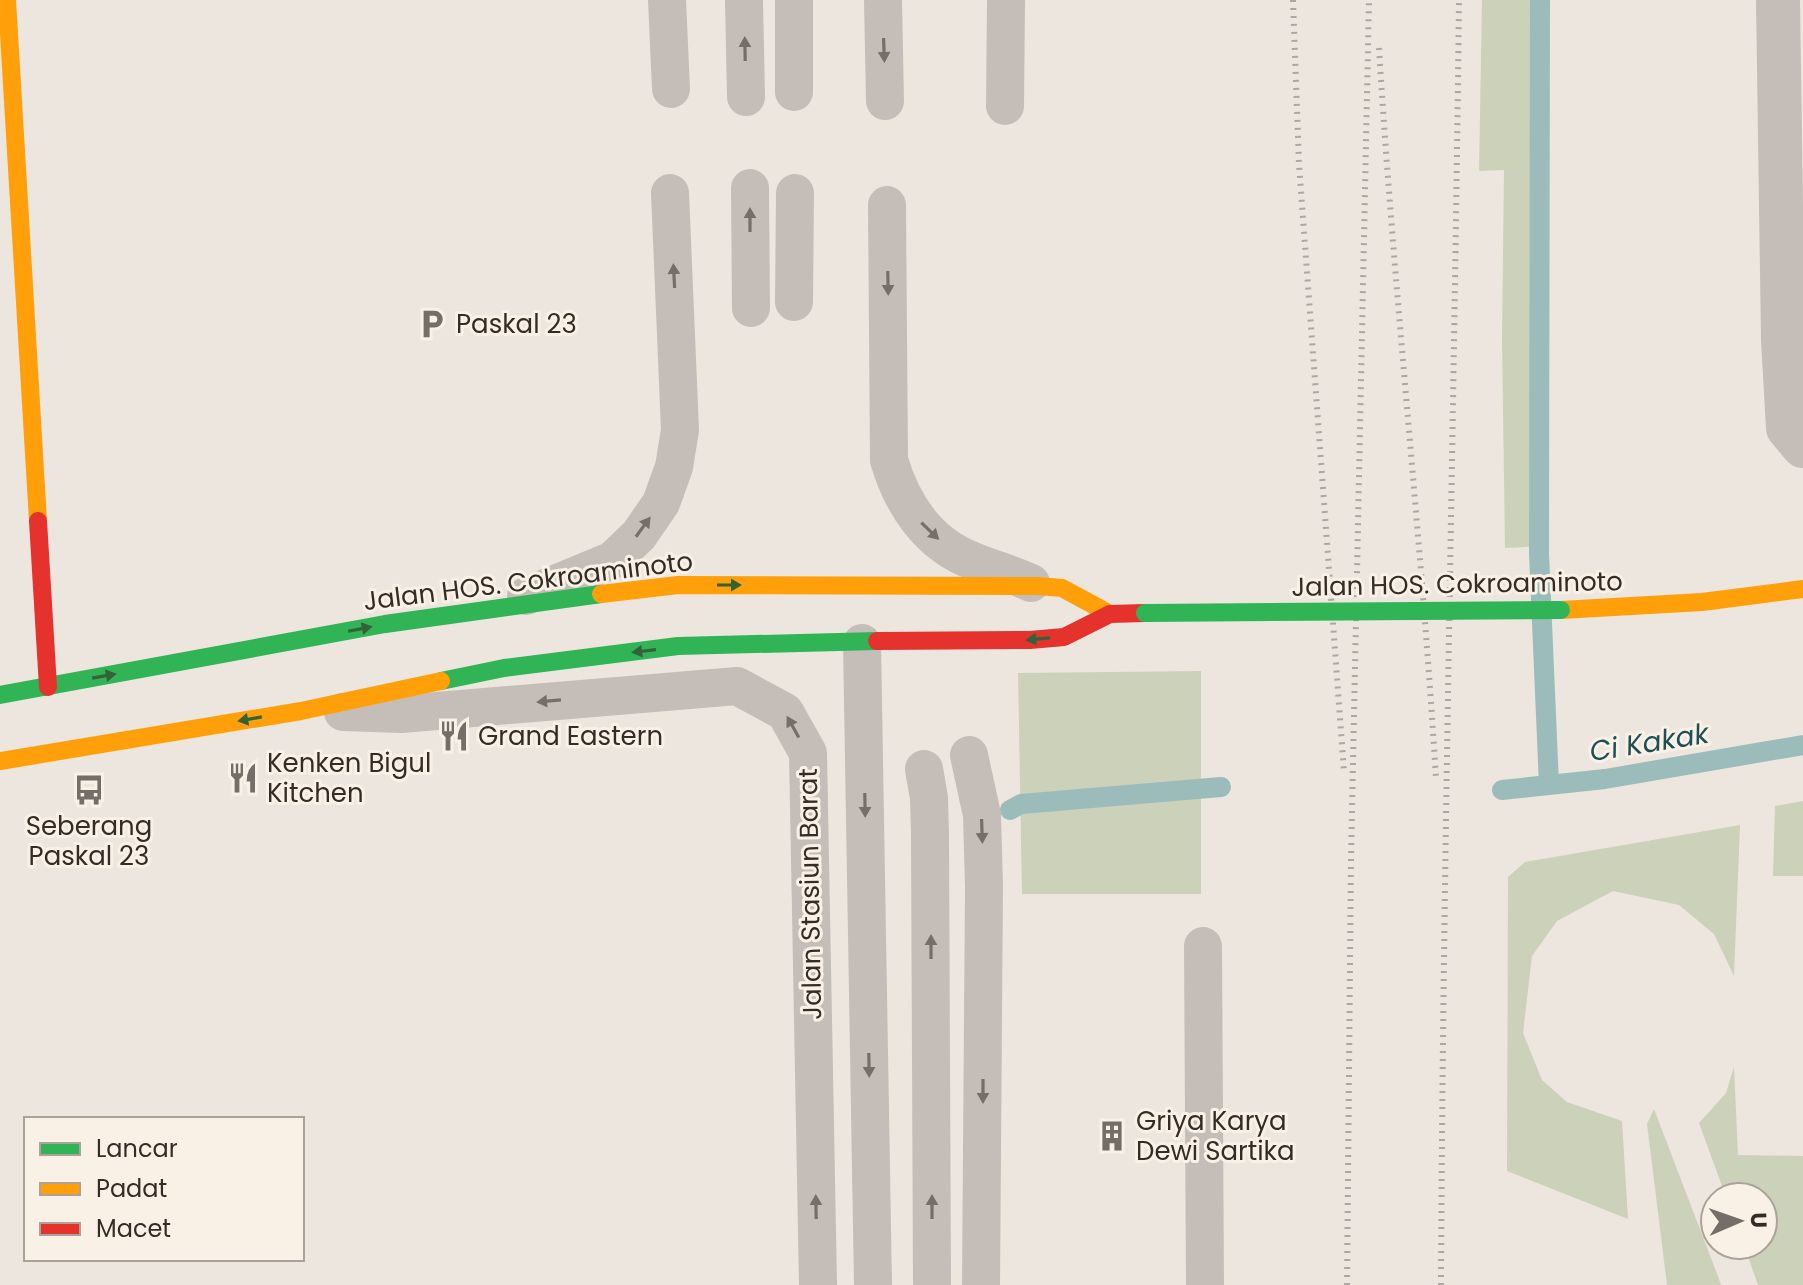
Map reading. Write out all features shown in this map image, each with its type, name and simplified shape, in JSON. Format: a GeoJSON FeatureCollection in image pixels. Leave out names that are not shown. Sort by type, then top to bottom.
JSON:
{"type":"FeatureCollection","features":[{"type":"Feature","properties":{"kind":"main road"},"geometry":{"type":"LineString","coordinates":[[7,0],[48,687]]}},
{"type":"Feature","properties":{"kind":"main road","name":"Jalan HOS. Cokroaminoto"},"geometry":{"type":"LineString","coordinates":[[0,695],[385,624],[678,585],[1038,586],[1062,588],[1110,614]]}},
{"type":"Feature","properties":{"kind":"main road","name":"Jalan HOS. Cokroaminoto"},"geometry":{"type":"LineString","coordinates":[[0,761],[299,700],[504,668],[678,646],[1030,640],[1064,637],[1110,614],[1561,610],[1702,602],[1803,589]]}},
{"type":"Feature","properties":{"kind":"main road"},"geometry":{"type":"LineString","coordinates":[[288,643],[293,666]]}},
{"type":"Feature","properties":{"kind":"street"},"geometry":{"type":"LineString","coordinates":[[1778,0],[1788,428],[1803,446]]}},
{"type":"Feature","properties":{"kind":"lane"},"geometry":{"type":"LineString","coordinates":[[667,0],[671,89]]}},
{"type":"Feature","properties":{"kind":"lane"},"geometry":{"type":"LineString","coordinates":[[744,0],[746,97]]}},
{"type":"Feature","properties":{"kind":"lane"},"geometry":{"type":"LineString","coordinates":[[794,0],[794,92]]}},
{"type":"Feature","properties":{"kind":"lane"},"geometry":{"type":"LineString","coordinates":[[883,0],[885,101]]}},
{"type":"Feature","properties":{"kind":"lane"},"geometry":{"type":"LineString","coordinates":[[1005,106],[1006,0]]}},
{"type":"Feature","properties":{"kind":"lane"},"geometry":{"type":"LineString","coordinates":[[750,188],[751,308]]}},
{"type":"Feature","properties":{"kind":"lane"},"geometry":{"type":"LineString","coordinates":[[505,606],[613,560],[639,535],[661,503],[674,467],[680,430],[670,193]]}},
{"type":"Feature","properties":{"kind":"lane"},"geometry":{"type":"LineString","coordinates":[[794,302],[795,193]]}},
{"type":"Feature","properties":{"kind":"lane"},"geometry":{"type":"LineString","coordinates":[[887,205],[889,460],[897,484],[908,507],[942,543],[971,561],[1003,570],[1038,586]]}},
{"type":"Feature","properties":{"kind":"lane"},"geometry":{"type":"LineString","coordinates":[[862,643],[873,1285]]}},
{"type":"Feature","properties":{"kind":"lane","name":"Jalan Stasiun Barat"},"geometry":{"type":"LineString","coordinates":[[299,700],[401,714],[737,686],[785,712],[808,753],[818,1285]]}},
{"type":"Feature","properties":{"kind":"lane"},"geometry":{"type":"LineString","coordinates":[[969,755],[982,815],[984,886],[981,1285]]}},
{"type":"Feature","properties":{"kind":"lane"},"geometry":{"type":"LineString","coordinates":[[924,769],[930,834],[932,1285]]}},
{"type":"Feature","properties":{"kind":"lane"},"geometry":{"type":"LineString","coordinates":[[1203,946],[1205,1285]]}},
{"type":"Feature","properties":{"kind":"green space"},"geometry":{"type":"Polygon","coordinates":[[[1482,0],[1545,0],[1544,546],[1505,548],[1502,338],[1504,170],[1479,171],[1482,0]]]}},
{"type":"Feature","properties":{"kind":"green space"},"geometry":{"type":"Polygon","coordinates":[[[1201,671],[1201,894],[1022,894],[1018,673],[1201,671]]]}},
{"type":"Feature","properties":{"kind":"green space"},"geometry":{"type":"Polygon","coordinates":[[[1803,801],[1803,876],[1773,876],[1775,806],[1803,801]]]}},
{"type":"Feature","properties":{"kind":"green space"},"geometry":{"type":"Polygon","coordinates":[[[1740,825],[1734,976],[1714,934],[1679,905],[1613,891],[1557,921],[1532,956],[1523,1033],[1542,1080],[1567,1102],[1622,1121],[1628,1219],[1507,1171],[1508,877],[1525,862],[1740,825]]]}},
{"type":"Feature","properties":{"kind":"green space"},"geometry":{"type":"Polygon","coordinates":[[[1734,1067],[1738,1155],[1803,1156],[1803,1285],[1758,1285],[1750,1261],[1779,1261],[1779,1181],[1720,1181],[1699,1123],[1726,1093],[1734,1067]]]}},
{"type":"Feature","properties":{"kind":"green space"},"geometry":{"type":"Polygon","coordinates":[[[1654,1109],[1699,1227],[1699,1261],[1712,1261],[1721,1285],[1667,1285],[1647,1124],[1654,1109]]]}},
{"type":"Feature","properties":{"kind":"waterway"},"geometry":{"type":"LineString","coordinates":[[1540,0],[1539,553],[1549,785]]}},
{"type":"Feature","properties":{"kind":"waterway","name":"Ci Kakak"},"geometry":{"type":"LineString","coordinates":[[1502,790],[1605,779],[1803,745]]}},
{"type":"Feature","properties":{"kind":"waterway","name":"Ci Kakak"},"geometry":{"type":"LineString","coordinates":[[1010,810],[1021,804],[1221,787]]}},
{"type":"Feature","properties":{"kind":"railway"},"geometry":{"type":"LineString","coordinates":[[1293,0],[1299,164],[1344,772]]}},
{"type":"Feature","properties":{"kind":"railway"},"geometry":{"type":"LineString","coordinates":[[1347,1285],[1351,859],[1369,0]]}},
{"type":"Feature","properties":{"kind":"railway"},"geometry":{"type":"LineString","coordinates":[[1441,1285],[1459,0]]}},
{"type":"Feature","properties":{"kind":"railway"},"geometry":{"type":"LineString","coordinates":[[1379,48],[1436,778]]}},
{"type":"Feature","properties":{"kind":"traffic: fast"},"geometry":{"type":"LineString","coordinates":[[0,695],[385,624],[601,594]]}},
{"type":"Feature","properties":{"kind":"traffic: fast"},"geometry":{"type":"LineString","coordinates":[[1145,613],[1561,610]]}},
{"type":"Feature","properties":{"kind":"traffic: fast"},"geometry":{"type":"LineString","coordinates":[[441,681],[504,668],[678,646],[877,641]]}},
{"type":"Feature","properties":{"kind":"traffic: slow"},"geometry":{"type":"LineString","coordinates":[[7,0],[38,521]]}},
{"type":"Feature","properties":{"kind":"traffic: slow"},"geometry":{"type":"LineString","coordinates":[[601,594],[678,585],[1038,586],[1062,588],[1110,614]]}},
{"type":"Feature","properties":{"kind":"traffic: slow"},"geometry":{"type":"LineString","coordinates":[[1561,610],[1702,602],[1803,589]]}},
{"type":"Feature","properties":{"kind":"traffic: slow"},"geometry":{"type":"LineString","coordinates":[[0,761],[301,711],[441,681]]}},
{"type":"Feature","properties":{"kind":"traffic: jam"},"geometry":{"type":"LineString","coordinates":[[38,521],[48,687]]}},
{"type":"Feature","properties":{"kind":"traffic: jam"},"geometry":{"type":"LineString","coordinates":[[877,641],[1064,637],[1110,614],[1145,613]]}},
{"type":"Feature","properties":{"kind":"place","name":"Paskal 23"},"geometry":{"type":"Point","coordinates":[432,324]}},
{"type":"Feature","properties":{"kind":"place","name":"Grand Eastern"},"geometry":{"type":"Point","coordinates":[454,736]}},
{"type":"Feature","properties":{"kind":"place","name":"Kenken Bigul Kitchen"},"geometry":{"type":"Point","coordinates":[243,778]}},
{"type":"Feature","properties":{"kind":"place","name":"Seberang Paskal 23"},"geometry":{"type":"Point","coordinates":[89,790]}},
{"type":"Feature","properties":{"kind":"place","name":"Griya Karya Dewi Sartika"},"geometry":{"type":"Point","coordinates":[1112,1136]}}]}
